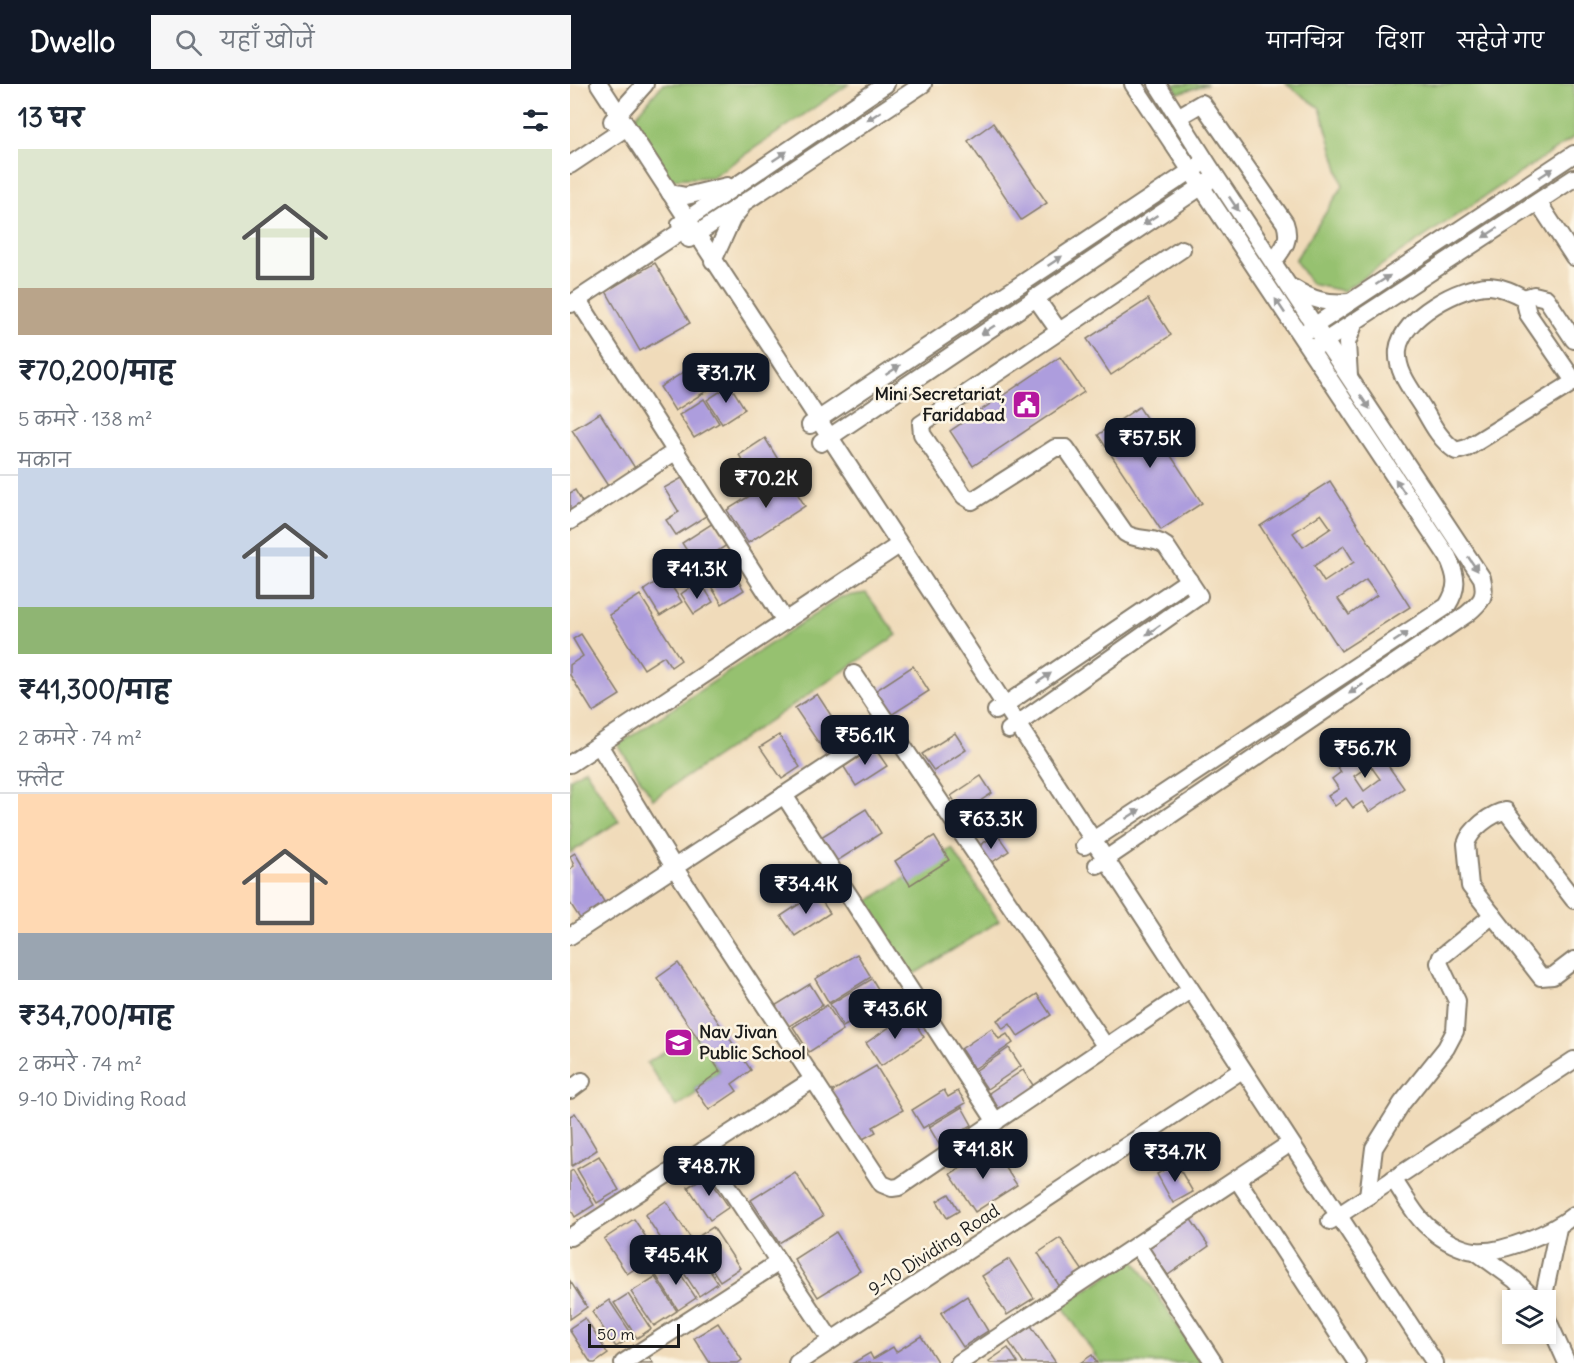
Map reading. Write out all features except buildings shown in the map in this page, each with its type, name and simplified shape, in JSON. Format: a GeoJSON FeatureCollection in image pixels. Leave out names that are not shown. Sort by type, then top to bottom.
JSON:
{"type":"FeatureCollection","features":[{"type":"Feature","properties":{"kind":"street"},"geometry":{"type":"LineString","coordinates":[[588,84],[670,193],[687,229],[713,261],[803,399],[813,423]]}},
{"type":"Feature","properties":{"kind":"street"},"geometry":{"type":"LineString","coordinates":[[599,84],[620,124],[687,229],[1334,1219],[1423,1363]]}},
{"type":"Feature","properties":{"kind":"street"},"geometry":{"type":"LineString","coordinates":[[571,162],[620,124],[645,84]]}},
{"type":"Feature","properties":{"kind":"street"},"geometry":{"type":"LineString","coordinates":[[687,229],[746,179],[886,84]]}},
{"type":"Feature","properties":{"kind":"street"},"geometry":{"type":"LineString","coordinates":[[785,621],[676,452],[574,302],[687,229],[752,196],[923,84]]}},
{"type":"Feature","properties":{"kind":"street"},"geometry":{"type":"LineString","coordinates":[[1088,844],[1448,606],[1456,592],[1457,577],[1448,557],[1189,172],[1133,84]]}},
{"type":"Feature","properties":{"kind":"street"},"geometry":{"type":"LineString","coordinates":[[1101,862],[1467,614],[1482,601],[1486,591],[1482,578],[1216,177],[1157,84]]}},
{"type":"Feature","properties":{"kind":"street"},"geometry":{"type":"LineString","coordinates":[[1178,117],[1202,103],[1279,213],[1289,235],[1286,245],[1273,262]]}},
{"type":"Feature","properties":{"kind":"street"},"geometry":{"type":"LineString","coordinates":[[1300,335],[1574,154]]}},
{"type":"Feature","properties":{"kind":"street"},"geometry":{"type":"LineString","coordinates":[[813,423],[1206,161]]}},
{"type":"Feature","properties":{"kind":"street"},"geometry":{"type":"LineString","coordinates":[[825,440],[1216,177]]}},
{"type":"Feature","properties":{"kind":"street"},"geometry":{"type":"LineString","coordinates":[[1310,351],[1574,178]]}},
{"type":"Feature","properties":{"kind":"street"},"geometry":{"type":"LineString","coordinates":[[670,193],[686,196],[746,179]]}},
{"type":"Feature","properties":{"kind":"street"},"geometry":{"type":"LineString","coordinates":[[713,261],[732,219],[752,196]]}},
{"type":"Feature","properties":{"kind":"street"},"geometry":{"type":"LineString","coordinates":[[1538,202],[1574,257]]}},
{"type":"Feature","properties":{"kind":"street"},"geometry":{"type":"LineString","coordinates":[[1012,728],[1198,599],[1199,594],[1160,542],[1131,538],[1125,533],[1066,448],[1055,448],[972,501],[964,496],[920,428],[924,421],[1182,249]]}},
{"type":"Feature","properties":{"kind":"street"},"geometry":{"type":"LineString","coordinates":[[1287,284],[1309,299],[1331,303],[1350,302]]}},
{"type":"Feature","properties":{"kind":"street"},"geometry":{"type":"LineString","coordinates":[[1490,286],[1509,289],[1524,298],[1528,314],[1574,382],[1467,448],[1456,451],[1444,443],[1413,392],[1400,369],[1398,349],[1405,331],[1422,315],[1464,290],[1490,286]]}},
{"type":"Feature","properties":{"kind":"street"},"geometry":{"type":"LineString","coordinates":[[1524,298],[1534,295],[1546,298],[1574,340]]}},
{"type":"Feature","properties":{"kind":"street"},"geometry":{"type":"LineString","coordinates":[[1035,297],[1059,331]]}},
{"type":"Feature","properties":{"kind":"street"},"geometry":{"type":"LineString","coordinates":[[1349,378],[1347,343],[1355,322]]}},
{"type":"Feature","properties":{"kind":"street"},"geometry":{"type":"LineString","coordinates":[[803,399],[831,402],[848,400]]}},
{"type":"Feature","properties":{"kind":"street"},"geometry":{"type":"LineString","coordinates":[[841,456],[856,419]]}},
{"type":"Feature","properties":{"kind":"street"},"geometry":{"type":"LineString","coordinates":[[825,440],[841,456],[895,548]]}},
{"type":"Feature","properties":{"kind":"street"},"geometry":{"type":"LineString","coordinates":[[570,521],[676,452]]}},
{"type":"Feature","properties":{"kind":"street"},"geometry":{"type":"LineString","coordinates":[[570,764],[895,548]]}},
{"type":"Feature","properties":{"kind":"street"},"geometry":{"type":"LineString","coordinates":[[1000,708],[1189,580]]}},
{"type":"Feature","properties":{"kind":"street"},"geometry":{"type":"LineString","coordinates":[[854,674],[1106,1047]]}},
{"type":"Feature","properties":{"kind":"street"},"geometry":{"type":"LineString","coordinates":[[570,936],[889,726]]}},
{"type":"Feature","properties":{"kind":"street"},"geometry":{"type":"LineString","coordinates":[[599,745],[674,867],[882,1184],[887,1187],[899,1186],[1186,992]]}},
{"type":"Feature","properties":{"kind":"street"},"geometry":{"type":"LineString","coordinates":[[784,795],[996,1122]]}},
{"type":"Feature","properties":{"kind":"street"},"geometry":{"type":"LineString","coordinates":[[1574,900],[1506,811],[1499,812],[1473,831],[1466,844],[1470,886],[1541,977],[1547,979],[1553,976],[1574,960]]}},
{"type":"Feature","properties":{"kind":"street"},"geometry":{"type":"LineString","coordinates":[[1368,1196],[1374,1148],[1402,1103],[1446,1048],[1455,1031],[1457,1001],[1439,963],[1441,957],[1493,915]]}},
{"type":"Feature","properties":{"kind":"street"},"geometry":{"type":"LineString","coordinates":[[1334,1219],[1574,1060]]}},
{"type":"Feature","properties":{"kind":"street"},"geometry":{"type":"LineString","coordinates":[[1238,1072],[1283,1148],[1435,1363]]}},
{"type":"Feature","properties":{"kind":"street","name":"9-10 Dividing Road"},"geometry":{"type":"LineString","coordinates":[[797,1363],[1238,1072]]}},
{"type":"Feature","properties":{"kind":"street"},"geometry":{"type":"LineString","coordinates":[[570,1237],[814,1079]]}},
{"type":"Feature","properties":{"kind":"street"},"geometry":{"type":"LineString","coordinates":[[959,1363],[1283,1148]]}},
{"type":"Feature","properties":{"kind":"street"},"geometry":{"type":"LineString","coordinates":[[704,1150],[831,1340]]}},
{"type":"Feature","properties":{"kind":"street"},"geometry":{"type":"LineString","coordinates":[[1237,1179],[1357,1363]]}},
{"type":"Feature","properties":{"kind":"street"},"geometry":{"type":"LineString","coordinates":[[1393,1179],[1432,1231],[1447,1240],[1475,1251],[1525,1290]]}},
{"type":"Feature","properties":{"kind":"street"},"geometry":{"type":"LineString","coordinates":[[1475,1251],[1515,1244],[1558,1228],[1574,1215]]}},
{"type":"Feature","properties":{"kind":"street"},"geometry":{"type":"LineString","coordinates":[[1545,1290],[1558,1228]]}},
{"type":"Feature","properties":{"kind":"street"},"geometry":{"type":"LineString","coordinates":[[1137,1245],[1214,1363]]}},
{"type":"Feature","properties":{"kind":"street"},"geometry":{"type":"LineString","coordinates":[[623,1363],[778,1262]]}},
{"type":"Feature","properties":{"kind":"street"},"geometry":{"type":"LineString","coordinates":[[1556,1338],[1567,1363]]}},
{"type":"Feature","properties":{"kind":"green space"},"geometry":{"type":"Polygon","coordinates":[[[663,84],[849,84],[712,177],[669,179],[629,124],[663,84]]]}},
{"type":"Feature","properties":{"kind":"green space"},"geometry":{"type":"Polygon","coordinates":[[[1173,84],[1208,84],[1178,93],[1173,84]]]}},
{"type":"Feature","properties":{"kind":"green space"},"geometry":{"type":"Polygon","coordinates":[[[1286,84],[1574,84],[1574,137],[1343,291],[1311,284],[1295,260],[1343,186],[1320,108],[1286,84]]]}},
{"type":"Feature","properties":{"kind":"green space"},"geometry":{"type":"Polygon","coordinates":[[[866,593],[897,635],[653,799],[618,745],[841,597],[866,593]]]}},
{"type":"Feature","properties":{"kind":"green space"},"geometry":{"type":"Polygon","coordinates":[[[585,769],[619,821],[570,853],[570,779],[585,769]]]}},
{"type":"Feature","properties":{"kind":"green space"},"geometry":{"type":"Polygon","coordinates":[[[952,848],[999,921],[908,978],[862,905],[952,848]]]}},
{"type":"Feature","properties":{"kind":"green space"},"geometry":{"type":"Polygon","coordinates":[[[694,1033],[720,1071],[695,1089],[697,1093],[676,1107],[647,1063],[694,1033]]]}},
{"type":"Feature","properties":{"kind":"green space"},"geometry":{"type":"Polygon","coordinates":[[[1134,1259],[1202,1363],[1100,1363],[1062,1305],[1134,1259]]]}},
{"type":"Feature","properties":{"kind":"place","name":"Mini Secretariat, Faridabad"},"geometry":{"type":"Point","coordinates":[1026,404]}},
{"type":"Feature","properties":{"kind":"place","name":"Nav Jivan Public School"},"geometry":{"type":"Point","coordinates":[678,1042]}}]}
